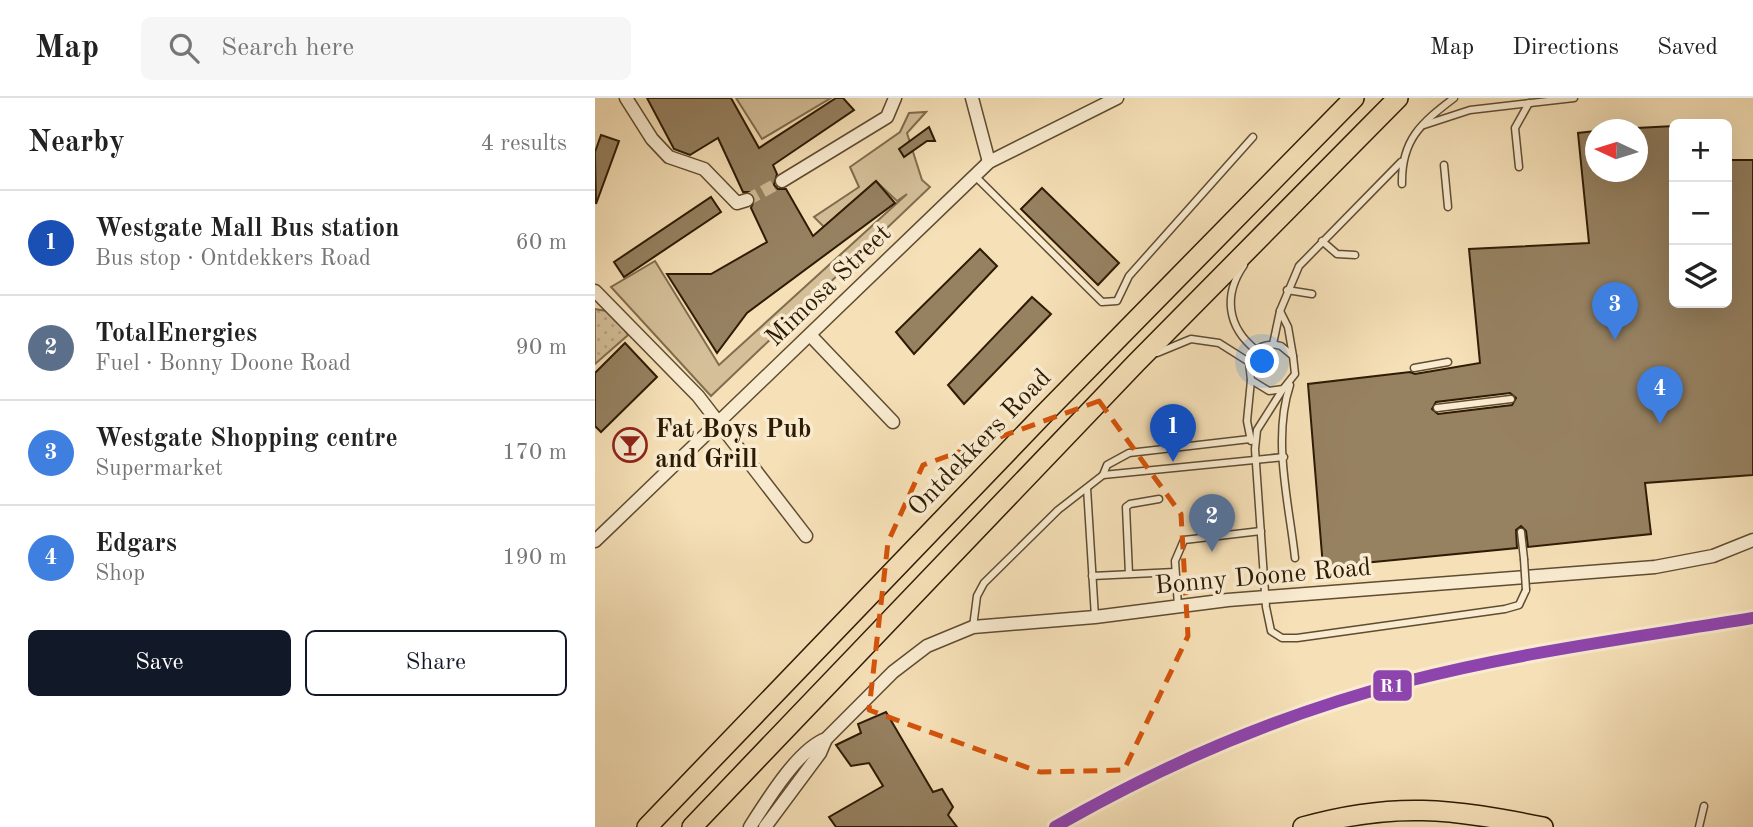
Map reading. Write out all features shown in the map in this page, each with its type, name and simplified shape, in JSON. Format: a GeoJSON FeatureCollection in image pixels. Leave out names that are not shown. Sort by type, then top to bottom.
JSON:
{"type":"FeatureCollection","features":[{"type":"Feature","properties":{"kind":"main road","name":"Ontdekkers Road"},"geometry":{"type":"LineString","coordinates":[[647,827],[1043,415],[1354,98]]}},
{"type":"Feature","properties":{"kind":"main road"},"geometry":{"type":"LineString","coordinates":[[692,827],[1136,363],[1398,98]]}},
{"type":"Feature","properties":{"kind":"main road"},"geometry":{"type":"LineString","coordinates":[[1303,827],[1368,812],[1442,809],[1543,827]]}},
{"type":"Feature","properties":{"kind":"street"},"geometry":{"type":"LineString","coordinates":[[627,98],[652,139],[669,157],[704,169],[737,203],[747,200]]}},
{"type":"Feature","properties":{"kind":"street"},"geometry":{"type":"LineString","coordinates":[[782,181],[887,117],[895,98]]}},
{"type":"Feature","properties":{"kind":"street"},"geometry":{"type":"LineString","coordinates":[[972,98],[989,162]]}},
{"type":"Feature","properties":{"kind":"street","name":"Mimosa Street"},"geometry":{"type":"LineString","coordinates":[[595,541],[989,162],[1117,98]]}},
{"type":"Feature","properties":{"kind":"street"},"geometry":{"type":"LineString","coordinates":[[595,291],[698,397],[717,426],[806,536]]}},
{"type":"Feature","properties":{"kind":"street"},"geometry":{"type":"LineString","coordinates":[[810,335],[893,422]]}},
{"type":"Feature","properties":{"kind":"street","name":"Bonny Doone Road"},"geometry":{"type":"LineString","coordinates":[[750,827],[800,759],[813,745],[826,739],[893,672],[927,646],[973,627],[1095,617],[1265,598],[1655,567],[1713,556],[1747,542],[1753,534]]}},
{"type":"Feature","properties":{"kind":"street","name":"Bonny Doone Road"},"geometry":{"type":"LineString","coordinates":[[765,827],[820,753],[826,739]]}},
{"type":"Feature","properties":{"kind":"lane"},"geometry":{"type":"LineString","coordinates":[[1273,344],[1287,290],[1299,266],[1401,162],[1413,136],[1454,98]]}},
{"type":"Feature","properties":{"kind":"lane"},"geometry":{"type":"LineString","coordinates":[[1424,124],[1455,113],[1543,99],[1571,98]]}},
{"type":"Feature","properties":{"kind":"lane"},"geometry":{"type":"LineString","coordinates":[[1519,167],[1515,128],[1529,103]]}},
{"type":"Feature","properties":{"kind":"lane"},"geometry":{"type":"LineString","coordinates":[[975,176],[1102,302],[1114,303],[1125,288],[1129,276],[1253,137]]}},
{"type":"Feature","properties":{"kind":"lane"},"geometry":{"type":"LineString","coordinates":[[1401,162],[1402,184]]}},
{"type":"Feature","properties":{"kind":"lane"},"geometry":{"type":"LineString","coordinates":[[1444,165],[1448,207]]}},
{"type":"Feature","properties":{"kind":"lane"},"geometry":{"type":"LineString","coordinates":[[1256,350],[1236,330],[1230,308],[1231,296],[1238,274],[1273,223]]}},
{"type":"Feature","properties":{"kind":"lane"},"geometry":{"type":"LineString","coordinates":[[1322,240],[1337,254],[1355,255]]}},
{"type":"Feature","properties":{"kind":"lane"},"geometry":{"type":"LineString","coordinates":[[1287,290],[1312,294]]}},
{"type":"Feature","properties":{"kind":"lane"},"geometry":{"type":"LineString","coordinates":[[1280,311],[1288,327],[1295,374],[1282,409],[1295,558]]}},
{"type":"Feature","properties":{"kind":"lane"},"geometry":{"type":"LineString","coordinates":[[1136,363],[1191,340],[1219,343],[1249,362]]}},
{"type":"Feature","properties":{"kind":"lane"},"geometry":{"type":"LineString","coordinates":[[1255,449],[1247,421],[1251,380],[1249,362],[1256,350],[1273,344],[1288,350],[1293,356]]}},
{"type":"Feature","properties":{"kind":"lane"},"geometry":{"type":"LineString","coordinates":[[1414,368],[1448,362]]}},
{"type":"Feature","properties":{"kind":"lane"},"geometry":{"type":"LineString","coordinates":[[1251,380],[1269,391],[1283,389]]}},
{"type":"Feature","properties":{"kind":"lane"},"geometry":{"type":"LineString","coordinates":[[1290,383],[1283,389],[1257,429],[1255,449],[1265,598],[1271,631],[1282,638],[1297,638],[1515,608],[1523,601],[1526,590],[1521,532]]}},
{"type":"Feature","properties":{"kind":"lane"},"geometry":{"type":"LineString","coordinates":[[1437,408],[1511,399]]}},
{"type":"Feature","properties":{"kind":"lane"},"geometry":{"type":"LineString","coordinates":[[973,627],[977,596],[984,583],[1058,510],[1103,475],[1107,465],[1129,453],[1250,439]]}},
{"type":"Feature","properties":{"kind":"lane"},"geometry":{"type":"LineString","coordinates":[[1103,475],[1285,457]]}},
{"type":"Feature","properties":{"kind":"lane"},"geometry":{"type":"LineString","coordinates":[[1087,488],[1095,617]]}},
{"type":"Feature","properties":{"kind":"lane"},"geometry":{"type":"LineString","coordinates":[[1129,574],[1126,508],[1129,503],[1159,499]]}},
{"type":"Feature","properties":{"kind":"lane"},"geometry":{"type":"LineString","coordinates":[[1178,606],[1175,572],[1179,546],[1188,538],[1261,531]]}},
{"type":"Feature","properties":{"kind":"lane"},"geometry":{"type":"LineString","coordinates":[[1092,576],[1175,572]]}},
{"type":"Feature","properties":{"kind":"lane"},"geometry":{"type":"LineString","coordinates":[[1699,827],[1704,806]]}},
{"type":"Feature","properties":{"kind":"highlighted area"},"geometry":{"type":"Polygon","coordinates":[[[1099,401],[1181,514],[1188,636],[1124,770],[1040,772],[869,710],[888,542],[923,465],[1099,401]]]}},
{"type":"Feature","properties":{"kind":"shaded area"},"geometry":{"type":"Polygon","coordinates":[[[736,98],[831,98],[762,139],[736,98]]]}},
{"type":"Feature","properties":{"kind":"shaded area"},"geometry":{"type":"Polygon","coordinates":[[[926,112],[907,133],[922,180],[930,187],[711,396],[611,287],[655,261],[719,365],[907,194],[897,201],[876,181],[824,227],[814,217],[859,187],[850,167],[900,132],[909,113],[926,112]]]}},
{"type":"Feature","properties":{"kind":"shaded area"},"geometry":{"type":"Polygon","coordinates":[[[595,309],[612,312],[628,335],[595,364],[595,309]]]}},
{"type":"Feature","properties":{"kind":"building"},"geometry":{"type":"Polygon","coordinates":[[[647,98],[731,98],[759,148],[836,98],[843,98],[854,110],[773,165],[777,174],[774,185],[778,189],[786,189],[813,236],[876,181],[895,203],[747,313],[717,353],[667,274],[711,274],[767,242],[751,208],[755,198],[750,192],[743,192],[718,138],[690,155],[674,149],[647,98]]]}},
{"type":"Feature","properties":{"kind":"building"},"geometry":{"type":"Polygon","coordinates":[[[1669,126],[1669,308],[1732,308],[1732,160],[1753,160],[1753,475],[1645,483],[1651,534],[1528,547],[1526,531],[1521,526],[1516,530],[1517,548],[1323,567],[1308,384],[1410,372],[1415,374],[1480,363],[1469,249],[1589,243],[1578,133],[1585,132],[1585,182],[1648,182],[1648,127],[1669,126]],[[1510,393],[1436,402],[1432,409],[1438,414],[1512,405],[1516,398],[1510,393]]]}},
{"type":"Feature","properties":{"kind":"building"},"geometry":{"type":"Polygon","coordinates":[[[929,127],[935,141],[927,141],[904,157],[899,149],[929,127]]]}},
{"type":"Feature","properties":{"kind":"building"},"geometry":{"type":"Polygon","coordinates":[[[601,135],[619,141],[596,204],[595,152],[601,135]]]}},
{"type":"Feature","properties":{"kind":"building"},"geometry":{"type":"Polygon","coordinates":[[[1042,188],[1119,263],[1098,285],[1021,209],[1042,188]]]}},
{"type":"Feature","properties":{"kind":"building"},"geometry":{"type":"Polygon","coordinates":[[[711,197],[721,212],[624,277],[614,262],[711,197]]]}},
{"type":"Feature","properties":{"kind":"building"},"geometry":{"type":"Polygon","coordinates":[[[980,249],[997,266],[914,354],[896,332],[980,249]]]}},
{"type":"Feature","properties":{"kind":"building"},"geometry":{"type":"Polygon","coordinates":[[[1032,297],[1051,314],[964,404],[948,385],[1032,297]]]}},
{"type":"Feature","properties":{"kind":"building"},"geometry":{"type":"Polygon","coordinates":[[[625,343],[657,377],[601,432],[595,426],[595,373],[625,343]]]}},
{"type":"Feature","properties":{"kind":"building"},"geometry":{"type":"Polygon","coordinates":[[[886,712],[933,792],[942,789],[953,807],[948,815],[957,827],[836,827],[829,817],[883,786],[869,763],[851,766],[836,745],[861,733],[858,724],[886,712]]]}},
{"type":"Feature","properties":{"kind":"tunnel"},"geometry":{"type":"LineString","coordinates":[[747,200],[782,181]]}},
{"type":"Feature","properties":{"kind":"railway"},"geometry":{"type":"LineString","coordinates":[[1055,827],[1183,761],[1271,724],[1362,694],[1493,662],[1753,618]]}},
{"type":"Feature","properties":{"kind":"transit line","name":"R1"},"geometry":{"type":"LineString","coordinates":[[1055,827],[1183,761],[1271,724],[1362,694],[1493,662],[1753,618]]}},
{"type":"Feature","properties":{"kind":"place","name":"Westgate Shopping centre"},"geometry":{"type":"Point","coordinates":[1615,340]}},
{"type":"Feature","properties":{"kind":"place","name":"Edgars"},"geometry":{"type":"Point","coordinates":[1660,424]}},
{"type":"Feature","properties":{"kind":"place","name":"Fat Boys Pub and Grill"},"geometry":{"type":"Point","coordinates":[630,445]}},
{"type":"Feature","properties":{"kind":"place","name":"Westgate Mall Bus station"},"geometry":{"type":"Point","coordinates":[1173,462]}},
{"type":"Feature","properties":{"kind":"place","name":"TotalEnergies"},"geometry":{"type":"Point","coordinates":[1212,552]}}]}
